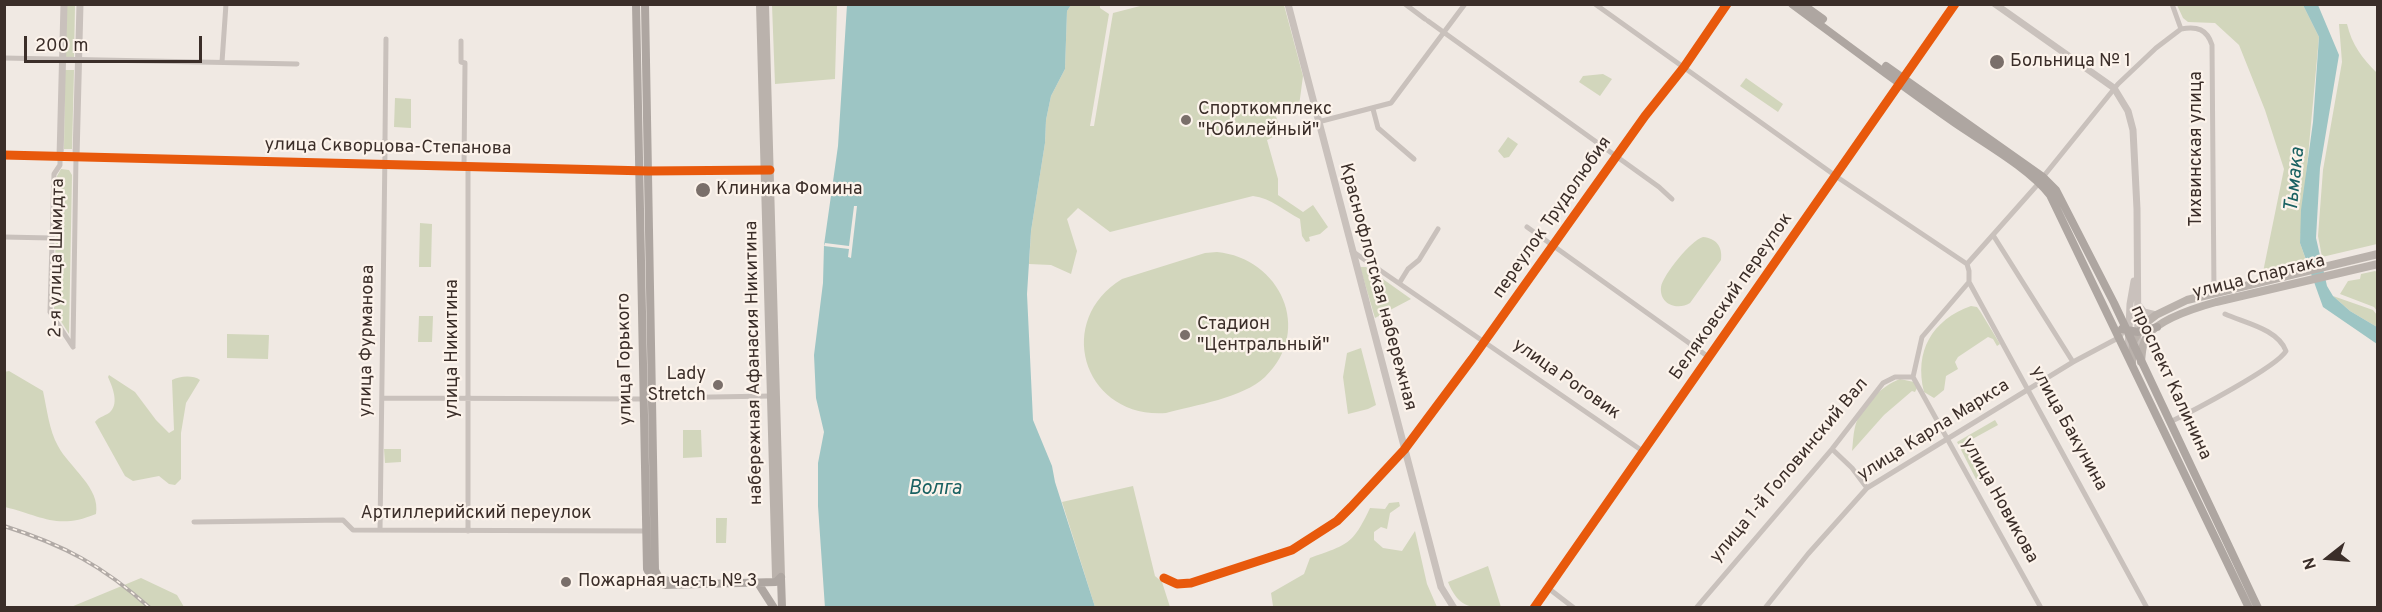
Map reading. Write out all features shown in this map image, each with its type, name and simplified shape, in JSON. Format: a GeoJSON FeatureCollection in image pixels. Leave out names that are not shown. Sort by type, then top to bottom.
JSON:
{"type":"FeatureCollection","features":[{"type":"Feature","properties":{"kind":"main road","name":"улица Горького"},"geometry":{"type":"LineString","coordinates":[[636,4],[643,171],[650,531],[647,569],[651,578],[665,585],[758,583],[777,579]]}},
{"type":"Feature","properties":{"kind":"main road","name":"улица Горького"},"geometry":{"type":"LineString","coordinates":[[643,171],[645,4]]}},
{"type":"Feature","properties":{"kind":"main road","name":"набережная Афанасия Никитина"},"geometry":{"type":"LineString","coordinates":[[760,4],[768,170],[771,396],[777,579]]}},
{"type":"Feature","properties":{"kind":"main road","name":"набережная Афанасия Никитина"},"geometry":{"type":"LineString","coordinates":[[765,4],[777,579]]}},
{"type":"Feature","properties":{"kind":"main road"},"geometry":{"type":"LineString","coordinates":[[1792,4],[2041,180]]}},
{"type":"Feature","properties":{"kind":"main road"},"geometry":{"type":"LineString","coordinates":[[1802,4],[1902,81]]}},
{"type":"Feature","properties":{"kind":"main road","name":"проспект Калинина"},"geometry":{"type":"LineString","coordinates":[[2041,180],[2060,196],[2115,305],[2135,360],[2249,608]]}},
{"type":"Feature","properties":{"kind":"main road","name":"проспект Калинина"},"geometry":{"type":"LineString","coordinates":[[2041,180],[2056,203],[2112,322],[2127,334],[2135,360],[2170,422],[2258,608]]}},
{"type":"Feature","properties":{"kind":"main road","name":"улица Спартака"},"geometry":{"type":"LineString","coordinates":[[2157,327],[2207,305],[2338,268],[2378,254]]}},
{"type":"Feature","properties":{"kind":"main road","name":"улица Спартака"},"geometry":{"type":"LineString","coordinates":[[2338,268],[2378,264]]}},
{"type":"Feature","properties":{"kind":"main road","name":"улица Спартака"},"geometry":{"type":"LineString","coordinates":[[2138,331],[2156,315],[2192,299],[2214,292],[2296,279]]}},
{"type":"Feature","properties":{"kind":"main road"},"geometry":{"type":"LineString","coordinates":[[2127,334],[2157,327]]}},
{"type":"Feature","properties":{"kind":"main road"},"geometry":{"type":"LineString","coordinates":[[2135,360],[2150,333],[2157,327]]}},
{"type":"Feature","properties":{"kind":"main road","name":"улица Горького"},"geometry":{"type":"LineString","coordinates":[[650,531],[655,570],[658,577],[663,580],[777,579]]}},
{"type":"Feature","properties":{"kind":"main road"},"geometry":{"type":"LineString","coordinates":[[775,608],[777,579]]}},
{"type":"Feature","properties":{"kind":"main road"},"geometry":{"type":"LineString","coordinates":[[777,579],[782,608]]}},
{"type":"Feature","properties":{"kind":"main road"},"geometry":{"type":"LineString","coordinates":[[758,583],[775,608]]}},
{"type":"Feature","properties":{"kind":"street"},"geometry":{"type":"LineString","coordinates":[[60,157],[64,4]]}},
{"type":"Feature","properties":{"kind":"street"},"geometry":{"type":"LineString","coordinates":[[76,157],[80,4]]}},
{"type":"Feature","properties":{"kind":"street"},"geometry":{"type":"LineString","coordinates":[[222,62],[226,4]]}},
{"type":"Feature","properties":{"kind":"street","name":"Краснофлотская набережная"},"geometry":{"type":"LineString","coordinates":[[1288,4],[1440,586],[1454,608]]}},
{"type":"Feature","properties":{"kind":"street"},"geometry":{"type":"LineString","coordinates":[[1405,4],[1617,156],[1672,199]]}},
{"type":"Feature","properties":{"kind":"street"},"geometry":{"type":"LineString","coordinates":[[1318,122],[1393,102],[1466,4]]}},
{"type":"Feature","properties":{"kind":"street"},"geometry":{"type":"LineString","coordinates":[[1595,4],[1836,176],[1966,264],[2041,180],[2114,88],[2156,48],[2181,29],[2172,4]]}},
{"type":"Feature","properties":{"kind":"street","name":"переулок Трудолюбия"},"geometry":{"type":"LineString","coordinates":[[1164,578],[1177,584],[1196,582],[1292,550],[1337,521],[1404,450],[1684,67],[1727,4]]}},
{"type":"Feature","properties":{"kind":"street","name":"Беляковский переулок"},"geometry":{"type":"LineString","coordinates":[[1534,608],[1955,4]]}},
{"type":"Feature","properties":{"kind":"street"},"geometry":{"type":"LineString","coordinates":[[1995,4],[2114,88],[2126,106],[2133,127],[2137,209],[2138,331],[2135,360]]}},
{"type":"Feature","properties":{"kind":"street","name":"Тихвинская улица"},"geometry":{"type":"LineString","coordinates":[[2181,29],[2191,27],[2202,30],[2212,45],[2214,292]]}},
{"type":"Feature","properties":{"kind":"street"},"geometry":{"type":"LineString","coordinates":[[385,139],[386,39]]}},
{"type":"Feature","properties":{"kind":"street","name":"улица Никитина"},"geometry":{"type":"LineString","coordinates":[[461,41],[461,63],[465,63],[468,531]]}},
{"type":"Feature","properties":{"kind":"street"},"geometry":{"type":"LineString","coordinates":[[4,58],[297,64]]}},
{"type":"Feature","properties":{"kind":"street"},"geometry":{"type":"LineString","coordinates":[[1373,109],[1378,128],[1414,159]]}},
{"type":"Feature","properties":{"kind":"street","name":"улица Фурманова"},"geometry":{"type":"LineString","coordinates":[[380,531],[385,151]]}},
{"type":"Feature","properties":{"kind":"street","name":"улица Скворцова-Степанова"},"geometry":{"type":"LineString","coordinates":[[4,155],[643,171],[768,170]]}},
{"type":"Feature","properties":{"kind":"street","name":"2-я улица Шмидта"},"geometry":{"type":"LineString","coordinates":[[60,157],[60,165],[54,174],[50,312],[74,347],[76,157]]}},
{"type":"Feature","properties":{"kind":"street"},"geometry":{"type":"LineString","coordinates":[[1527,227],[1710,357]]}},
{"type":"Feature","properties":{"kind":"street"},"geometry":{"type":"LineString","coordinates":[[1400,282],[1408,269],[1419,260],[1438,229]]}},
{"type":"Feature","properties":{"kind":"street"},"geometry":{"type":"LineString","coordinates":[[1993,235],[2073,362]]}},
{"type":"Feature","properties":{"kind":"street"},"geometry":{"type":"LineString","coordinates":[[4,237],[51,238]]}},
{"type":"Feature","properties":{"kind":"street","name":"улица Роговик"},"geometry":{"type":"LineString","coordinates":[[1352,251],[1644,452]]}},
{"type":"Feature","properties":{"kind":"street","name":"улица Бакунина"},"geometry":{"type":"LineString","coordinates":[[1966,264],[1969,271],[1969,282],[2147,608]]}},
{"type":"Feature","properties":{"kind":"street"},"geometry":{"type":"LineString","coordinates":[[2127,334],[2136,270]]}},
{"type":"Feature","properties":{"kind":"street"},"geometry":{"type":"LineString","coordinates":[[1914,377],[1922,337],[1969,282]]}},
{"type":"Feature","properties":{"kind":"street"},"geometry":{"type":"LineString","coordinates":[[2115,305],[2122,307],[2130,304]]}},
{"type":"Feature","properties":{"kind":"street"},"geometry":{"type":"LineString","coordinates":[[2138,306],[2144,312],[2156,315]]}},
{"type":"Feature","properties":{"kind":"street"},"geometry":{"type":"LineString","coordinates":[[2170,422],[2270,366],[2286,351],[2283,344],[2271,334],[2226,314]]}},
{"type":"Feature","properties":{"kind":"street","name":"улица Карла Маркса"},"geometry":{"type":"LineString","coordinates":[[1765,608],[1808,554],[1867,488],[2073,362],[2127,334]]}},
{"type":"Feature","properties":{"kind":"street","name":"улица 1-й Головинский Вал"},"geometry":{"type":"LineString","coordinates":[[1696,608],[1832,449],[1883,383],[1895,377],[1914,377]]}},
{"type":"Feature","properties":{"kind":"street","name":"улица Новикова"},"geometry":{"type":"LineString","coordinates":[[1914,377],[2041,608]]}},
{"type":"Feature","properties":{"kind":"street"},"geometry":{"type":"LineString","coordinates":[[382,398],[771,396]]}},
{"type":"Feature","properties":{"kind":"street"},"geometry":{"type":"LineString","coordinates":[[1832,449],[1852,468],[1867,488]]}},
{"type":"Feature","properties":{"kind":"street","name":"Артиллерийский переулок"},"geometry":{"type":"LineString","coordinates":[[194,522],[343,519],[353,530],[650,531]]}},
{"type":"Feature","properties":{"kind":"street"},"geometry":{"type":"LineString","coordinates":[[1548,588],[1574,608]]}},
{"type":"Feature","properties":{"kind":"green space"},"geometry":{"type":"Polygon","coordinates":[[[66,5],[75,5],[74,57],[65,57],[66,5]]]}},
{"type":"Feature","properties":{"kind":"green space"},"geometry":{"type":"Polygon","coordinates":[[[772,5],[837,5],[835,79],[775,84],[772,5]]]}},
{"type":"Feature","properties":{"kind":"green space","name":"Спорткомплекс \"Юбилейный\""},"geometry":{"type":"Polygon","coordinates":[[[1071,5],[1100,5],[1100,8],[1109,14],[1090,126],[1094,126],[1113,13],[1144,5],[1284,5],[1303,76],[1299,106],[1275,113],[1281,133],[1267,140],[1278,179],[1278,195],[1303,212],[1313,205],[1328,227],[1320,234],[1309,237],[1310,241],[1306,242],[1302,236],[1300,219],[1272,202],[1253,196],[1110,232],[1078,208],[1067,219],[1077,251],[1071,274],[1051,265],[1029,264],[1031,231],[1045,143],[1046,120],[1051,96],[1065,69],[1067,11],[1071,5]]]}},
{"type":"Feature","properties":{"kind":"green space"},"geometry":{"type":"Polygon","coordinates":[[[2177,5],[2303,5],[2319,37],[2300,243],[2306,260],[2263,272],[2284,169],[2265,110],[2239,45],[2215,23],[2188,22],[2183,18],[2177,5]]]}},
{"type":"Feature","properties":{"kind":"green space"},"geometry":{"type":"Polygon","coordinates":[[[2339,24],[2347,24],[2358,51],[2377,73],[2377,244],[2322,257],[2318,236],[2323,170],[2342,62],[2339,24]]]}},
{"type":"Feature","properties":{"kind":"green space"},"geometry":{"type":"Polygon","coordinates":[[[65,70],[74,70],[72,149],[64,149],[65,70]]]}},
{"type":"Feature","properties":{"kind":"green space"},"geometry":{"type":"Polygon","coordinates":[[[1603,74],[1612,79],[1600,96],[1579,82],[1583,76],[1603,74]]]}},
{"type":"Feature","properties":{"kind":"green space"},"geometry":{"type":"Polygon","coordinates":[[[1746,78],[1783,104],[1778,112],[1740,86],[1746,78]]]}},
{"type":"Feature","properties":{"kind":"green space"},"geometry":{"type":"Polygon","coordinates":[[[395,98],[411,99],[411,128],[394,127],[395,98]]]}},
{"type":"Feature","properties":{"kind":"green space"},"geometry":{"type":"Polygon","coordinates":[[[1508,137],[1518,144],[1509,157],[1504,158],[1498,151],[1508,137]]]}},
{"type":"Feature","properties":{"kind":"green space"},"geometry":{"type":"Polygon","coordinates":[[[61,169],[69,170],[72,175],[69,334],[54,310],[57,176],[61,169]]]}},
{"type":"Feature","properties":{"kind":"green space"},"geometry":{"type":"Polygon","coordinates":[[[420,223],[432,224],[431,267],[419,267],[420,223]]]}},
{"type":"Feature","properties":{"kind":"green space"},"geometry":{"type":"Polygon","coordinates":[[[1703,237],[1712,239],[1718,244],[1721,260],[1690,303],[1675,306],[1666,302],[1661,293],[1663,282],[1685,251],[1703,237]]]}},
{"type":"Feature","properties":{"kind":"green space","name":"Стадион \"Центральный\""},"geometry":{"type":"Polygon","coordinates":[[[1217,252],[1239,257],[1258,267],[1273,282],[1283,299],[1288,318],[1287,338],[1280,358],[1265,377],[1256,384],[1232,396],[1204,404],[1166,413],[1138,411],[1115,400],[1098,384],[1087,364],[1084,341],[1088,318],[1101,297],[1122,279],[1205,253],[1217,252]]]}},
{"type":"Feature","properties":{"kind":"green space"},"geometry":{"type":"Polygon","coordinates":[[[1360,267],[1366,267],[1411,299],[1375,318],[1360,267]]]}},
{"type":"Feature","properties":{"kind":"green space"},"geometry":{"type":"Polygon","coordinates":[[[2377,272],[2377,311],[2374,307],[2340,294],[2348,281],[2360,279],[2361,274],[2377,272]]]}},
{"type":"Feature","properties":{"kind":"green space"},"geometry":{"type":"Polygon","coordinates":[[[2333,296],[2373,310],[2377,315],[2377,327],[2350,311],[2333,296]]]}},
{"type":"Feature","properties":{"kind":"green space"},"geometry":{"type":"Polygon","coordinates":[[[1971,306],[1977,307],[2000,344],[1997,346],[1993,339],[1988,337],[1958,357],[1955,362],[1958,369],[1946,376],[1944,390],[1934,398],[1924,392],[1922,363],[1924,350],[1936,329],[1957,312],[1971,306]]]}},
{"type":"Feature","properties":{"kind":"green space"},"geometry":{"type":"Polygon","coordinates":[[[419,316],[433,316],[432,342],[418,342],[419,316]]]}},
{"type":"Feature","properties":{"kind":"green space"},"geometry":{"type":"Polygon","coordinates":[[[227,334],[269,335],[268,359],[227,358],[227,334]]]}},
{"type":"Feature","properties":{"kind":"green space"},"geometry":{"type":"Polygon","coordinates":[[[1361,348],[1376,405],[1348,414],[1343,377],[1347,353],[1361,348]]]}},
{"type":"Feature","properties":{"kind":"green space"},"geometry":{"type":"Polygon","coordinates":[[[9,371],[43,391],[55,440],[94,495],[96,514],[82,519],[60,521],[5,507],[4,372],[9,371]]]}},
{"type":"Feature","properties":{"kind":"green space"},"geometry":{"type":"Polygon","coordinates":[[[109,375],[135,392],[169,433],[174,430],[172,380],[194,377],[200,380],[186,403],[181,433],[181,479],[175,485],[169,484],[159,476],[133,481],[125,476],[95,422],[109,413],[113,407],[114,394],[109,375]]]}},
{"type":"Feature","properties":{"kind":"green space"},"geometry":{"type":"Polygon","coordinates":[[[1900,379],[1914,382],[1917,388],[1915,392],[1912,391],[1884,415],[1852,451],[1855,427],[1861,412],[1879,392],[1900,379]]]}},
{"type":"Feature","properties":{"kind":"green space"},"geometry":{"type":"Polygon","coordinates":[[[1995,420],[1998,425],[1967,442],[1987,478],[1980,482],[1976,479],[1957,442],[1995,420]]]}},
{"type":"Feature","properties":{"kind":"green space"},"geometry":{"type":"Polygon","coordinates":[[[683,430],[701,430],[702,457],[683,458],[683,430]]]}},
{"type":"Feature","properties":{"kind":"green space"},"geometry":{"type":"Polygon","coordinates":[[[384,449],[401,449],[401,462],[385,463],[384,449]]]}},
{"type":"Feature","properties":{"kind":"green space"},"geometry":{"type":"Polygon","coordinates":[[[1133,486],[1155,576],[1162,582],[1170,607],[1095,607],[1062,502],[1133,486]]]}},
{"type":"Feature","properties":{"kind":"green space"},"geometry":{"type":"Polygon","coordinates":[[[1399,502],[1400,506],[1390,513],[1387,529],[1381,527],[1374,532],[1374,540],[1383,548],[1402,551],[1415,531],[1427,584],[1437,607],[1266,607],[1273,606],[1271,593],[1304,574],[1310,558],[1348,542],[1358,530],[1370,508],[1385,509],[1389,503],[1399,502]]]}},
{"type":"Feature","properties":{"kind":"green space"},"geometry":{"type":"Polygon","coordinates":[[[716,518],[727,518],[726,543],[716,543],[716,518]]]}},
{"type":"Feature","properties":{"kind":"green space"},"geometry":{"type":"Polygon","coordinates":[[[1488,566],[1501,607],[1468,606],[1457,598],[1448,582],[1488,566]]]}},
{"type":"Feature","properties":{"kind":"green space"},"geometry":{"type":"Polygon","coordinates":[[[141,578],[177,595],[184,607],[71,607],[141,578]]]}},
{"type":"Feature","properties":{"kind":"water","name":"Волга"},"geometry":{"type":"Polygon","coordinates":[[[847,5],[1071,5],[1067,11],[1065,69],[1051,96],[1046,120],[1045,143],[1031,231],[1027,294],[1033,420],[1052,466],[1095,607],[825,608],[818,506],[818,463],[824,432],[816,398],[814,355],[823,283],[824,245],[838,146],[847,5]]]}},
{"type":"Feature","properties":{"kind":"water"},"geometry":{"type":"Polygon","coordinates":[[[2303,5],[2318,5],[2339,55],[2320,168],[2316,238],[2327,286],[2333,296],[2350,311],[2377,327],[2377,344],[2323,307],[2300,243],[2301,210],[2313,122],[2319,37],[2303,5]]]}},
{"type":"Feature","properties":{"kind":"pier"},"geometry":{"type":"Polygon","coordinates":[[[854,206],[857,206],[851,258],[848,257],[849,249],[824,246],[825,243],[849,246],[854,206]]]}},
{"type":"Feature","properties":{"kind":"tunnel"},"geometry":{"type":"LineString","coordinates":[[385,139],[385,151]]}},
{"type":"Feature","properties":{"kind":"railway"},"geometry":{"type":"LineString","coordinates":[[4,526],[46,541],[82,558],[116,580],[150,608]]}},
{"type":"Feature","properties":{"kind":"cycle path"},"geometry":{"type":"LineString","coordinates":[[1164,578],[1177,584],[1191,583],[1292,550],[1337,521],[1351,507],[1404,450],[1472,359],[1645,116],[1684,67],[1727,4]]}},
{"type":"Feature","properties":{"kind":"cycle path"},"geometry":{"type":"LineString","coordinates":[[1534,608],[1955,4]]}},
{"type":"Feature","properties":{"kind":"cycle path"},"geometry":{"type":"LineString","coordinates":[[4,155],[648,171],[770,170]]}},
{"type":"Feature","properties":{"kind":"place","name":"Больница № 1"},"geometry":{"type":"Point","coordinates":[1997,62]}},
{"type":"Feature","properties":{"kind":"place","name":"Спорткомплекс \"Юбилейный\""},"geometry":{"type":"Point","coordinates":[1186,120]}},
{"type":"Feature","properties":{"kind":"place","name":"Клиника Фомина"},"geometry":{"type":"Point","coordinates":[703,190]}},
{"type":"Feature","properties":{"kind":"place","name":"Стадион \"Центральный\""},"geometry":{"type":"Point","coordinates":[1185,335]}},
{"type":"Feature","properties":{"kind":"place","name":"Lady Stretch"},"geometry":{"type":"Point","coordinates":[718,385]}},
{"type":"Feature","properties":{"kind":"place","name":"Пожарная часть № 3"},"geometry":{"type":"Point","coordinates":[566,582]}},
{"type":"Feature","properties":{"kind":"water label","name":"Тьмака"},"geometry":{"type":"Point","coordinates":[2296,180]}}]}
